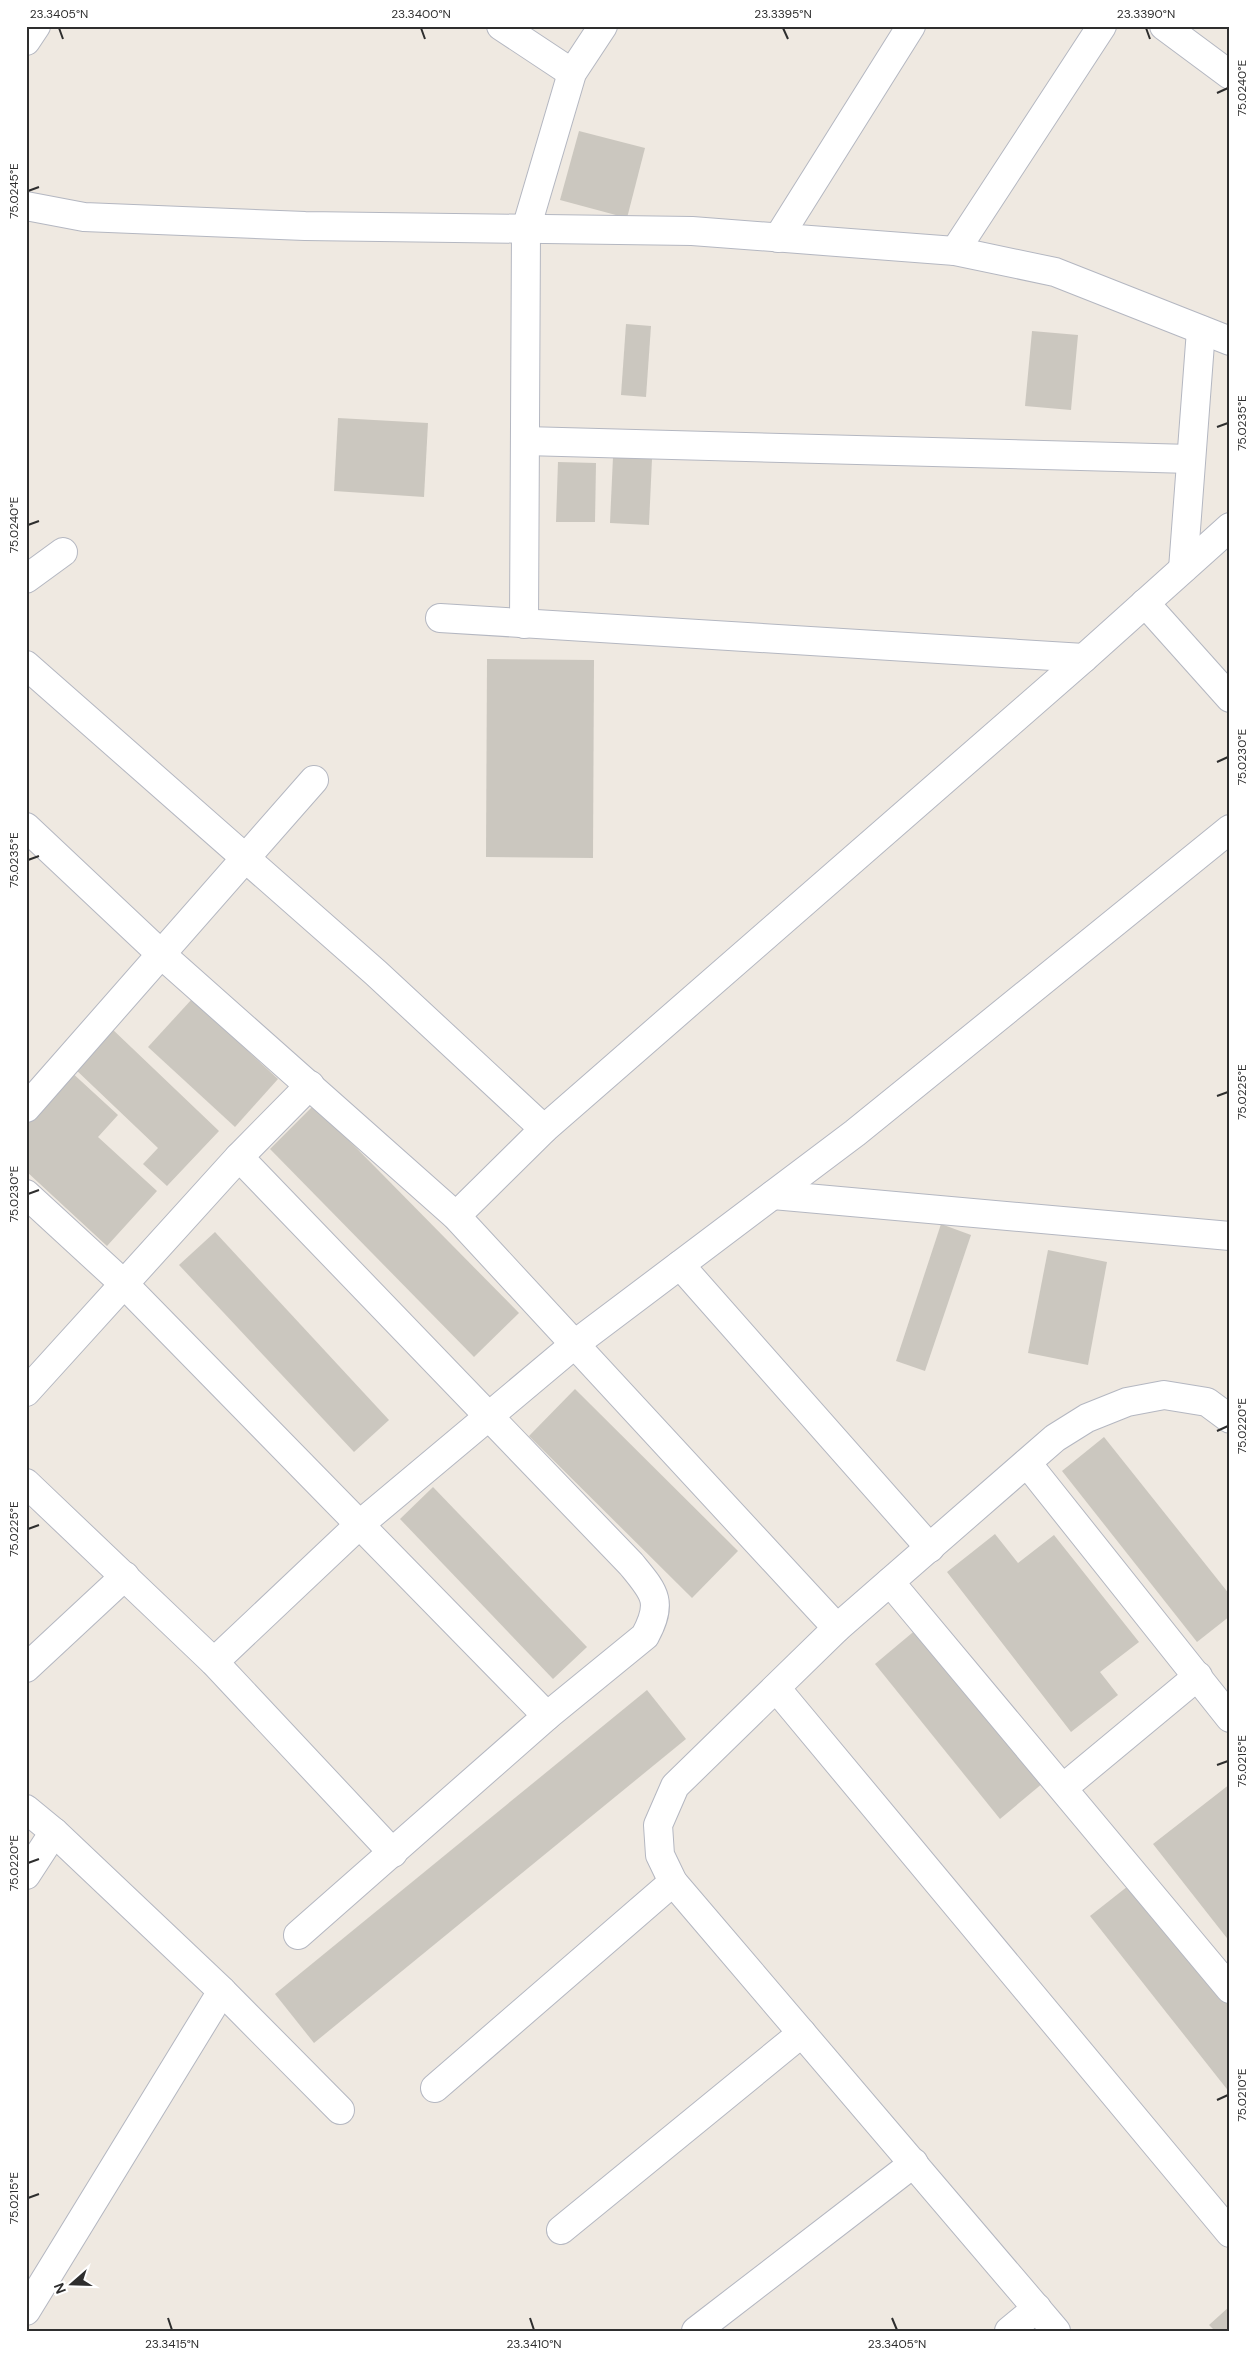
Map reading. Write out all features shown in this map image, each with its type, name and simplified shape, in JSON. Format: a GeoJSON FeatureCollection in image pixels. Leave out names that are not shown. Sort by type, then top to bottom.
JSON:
{"type":"FeatureCollection","features":[{"type":"Feature","properties":{"kind":"street"},"geometry":{"type":"LineString","coordinates":[[26,41],[36,26]]}},
{"type":"Feature","properties":{"kind":"street"},"geometry":{"type":"LineString","coordinates":[[501,26],[572,73]]}},
{"type":"Feature","properties":{"kind":"street"},"geometry":{"type":"LineString","coordinates":[[524,624],[526,229],[572,73],[602,26]]}},
{"type":"Feature","properties":{"kind":"street"},"geometry":{"type":"LineString","coordinates":[[778,238],[911,26]]}},
{"type":"Feature","properties":{"kind":"street"},"geometry":{"type":"LineString","coordinates":[[955,251],[1102,26]]}},
{"type":"Feature","properties":{"kind":"street"},"geometry":{"type":"LineString","coordinates":[[1164,26],[1230,75]]}},
{"type":"Feature","properties":{"kind":"street"},"geometry":{"type":"LineString","coordinates":[[26,206],[84,217],[305,226],[692,231],[955,251],[1055,272],[1230,341]]}},
{"type":"Feature","properties":{"kind":"street"},"geometry":{"type":"LineString","coordinates":[[1183,569],[1202,330]]}},
{"type":"Feature","properties":{"kind":"street"},"geometry":{"type":"LineString","coordinates":[[525,441],[1191,459]]}},
{"type":"Feature","properties":{"kind":"street"},"geometry":{"type":"LineString","coordinates":[[456,1216],[544,1129],[1084,658],[1230,527]]}},
{"type":"Feature","properties":{"kind":"street"},"geometry":{"type":"LineString","coordinates":[[26,579],[63,552]]}},
{"type":"Feature","properties":{"kind":"street"},"geometry":{"type":"LineString","coordinates":[[1145,603],[1230,698]]}},
{"type":"Feature","properties":{"kind":"street"},"geometry":{"type":"LineString","coordinates":[[440,618],[1084,658]]}},
{"type":"Feature","properties":{"kind":"street"},"geometry":{"type":"LineString","coordinates":[[26,665],[376,973],[544,1129]]}},
{"type":"Feature","properties":{"kind":"street"},"geometry":{"type":"LineString","coordinates":[[26,1108],[162,955],[244,857],[314,780]]}},
{"type":"Feature","properties":{"kind":"street"},"geometry":{"type":"LineString","coordinates":[[214,1662],[359,1525],[575,1344],[855,1133],[1230,829]]}},
{"type":"Feature","properties":{"kind":"street"},"geometry":{"type":"LineString","coordinates":[[28,833],[162,955],[456,1216],[837,1628]]}},
{"type":"Feature","properties":{"kind":"street"},"geometry":{"type":"LineString","coordinates":[[26,1392],[125,1286],[239,1157],[310,1085]]}},
{"type":"Feature","properties":{"kind":"street"},"geometry":{"type":"LineString","coordinates":[[239,1157],[631,1564],[653,1591],[655,1618],[645,1636],[547,1716],[298,1935]]}},
{"type":"Feature","properties":{"kind":"street"},"geometry":{"type":"LineString","coordinates":[[26,1194],[125,1286],[547,1716]]}},
{"type":"Feature","properties":{"kind":"street"},"geometry":{"type":"LineString","coordinates":[[773,1195],[1230,1236]]}},
{"type":"Feature","properties":{"kind":"street"},"geometry":{"type":"LineString","coordinates":[[680,1266],[930,1548]]}},
{"type":"Feature","properties":{"kind":"street"},"geometry":{"type":"LineString","coordinates":[[1056,2331],[673,1882],[660,1855],[658,1825],[675,1786],[837,1628],[1055,1438],[1087,1418],[1127,1402],[1164,1395],[1207,1402],[1230,1419]]}},
{"type":"Feature","properties":{"kind":"street"},"geometry":{"type":"LineString","coordinates":[[1027,1463],[1230,1718]]}},
{"type":"Feature","properties":{"kind":"street"},"geometry":{"type":"LineString","coordinates":[[26,1483],[214,1662],[393,1853]]}},
{"type":"Feature","properties":{"kind":"street"},"geometry":{"type":"LineString","coordinates":[[26,1668],[125,1576]]}},
{"type":"Feature","properties":{"kind":"street"},"geometry":{"type":"LineString","coordinates":[[890,1582],[1230,1988]]}},
{"type":"Feature","properties":{"kind":"street"},"geometry":{"type":"LineString","coordinates":[[1063,1788],[1198,1676]]}},
{"type":"Feature","properties":{"kind":"street"},"geometry":{"type":"LineString","coordinates":[[776,1688],[1230,2233]]}},
{"type":"Feature","properties":{"kind":"street"},"geometry":{"type":"LineString","coordinates":[[26,1809],[54,1832],[222,1991],[340,2110]]}},
{"type":"Feature","properties":{"kind":"street"},"geometry":{"type":"LineString","coordinates":[[26,1876],[54,1832]]}},
{"type":"Feature","properties":{"kind":"street"},"geometry":{"type":"LineString","coordinates":[[435,2088],[673,1882]]}},
{"type":"Feature","properties":{"kind":"street"},"geometry":{"type":"LineString","coordinates":[[27,2309],[222,1991]]}},
{"type":"Feature","properties":{"kind":"street"},"geometry":{"type":"LineString","coordinates":[[561,2230],[802,2033]]}},
{"type":"Feature","properties":{"kind":"street"},"geometry":{"type":"LineString","coordinates":[[696,2331],[914,2163]]}},
{"type":"Feature","properties":{"kind":"street"},"geometry":{"type":"LineString","coordinates":[[1009,2331],[1036,2308]]}},
{"type":"Feature","properties":{"kind":"building"},"geometry":{"type":"Polygon","coordinates":[[[579,131],[645,148],[627,218],[560,200],[579,131]]]}},
{"type":"Feature","properties":{"kind":"building"},"geometry":{"type":"Polygon","coordinates":[[[626,324],[651,326],[646,397],[621,395],[626,324]]]}},
{"type":"Feature","properties":{"kind":"building"},"geometry":{"type":"Polygon","coordinates":[[[1032,331],[1078,335],[1071,410],[1025,406],[1032,331]]]}},
{"type":"Feature","properties":{"kind":"building"},"geometry":{"type":"Polygon","coordinates":[[[338,418],[428,423],[424,497],[334,491],[338,418]]]}},
{"type":"Feature","properties":{"kind":"building"},"geometry":{"type":"Polygon","coordinates":[[[613,457],[652,459],[649,525],[610,523],[613,457]]]}},
{"type":"Feature","properties":{"kind":"building"},"geometry":{"type":"Polygon","coordinates":[[[558,462],[596,463],[595,522],[556,522],[558,462]]]}},
{"type":"Feature","properties":{"kind":"building"},"geometry":{"type":"Polygon","coordinates":[[[487,659],[594,660],[593,858],[486,857],[487,659]]]}},
{"type":"Feature","properties":{"kind":"building"},"geometry":{"type":"Polygon","coordinates":[[[192,999],[278,1079],[235,1127],[148,1047],[192,999]]]}},
{"type":"Feature","properties":{"kind":"building"},"geometry":{"type":"Polygon","coordinates":[[[110,1027],[219,1131],[167,1186],[143,1164],[158,1148],[73,1067],[110,1027]]]}},
{"type":"Feature","properties":{"kind":"building"},"geometry":{"type":"Polygon","coordinates":[[[69,1070],[118,1115],[98,1137],[157,1191],[107,1246],[26,1171],[26,1116],[69,1070]]]}},
{"type":"Feature","properties":{"kind":"building"},"geometry":{"type":"Polygon","coordinates":[[[314,1105],[519,1313],[474,1357],[270,1149],[314,1105]]]}},
{"type":"Feature","properties":{"kind":"building"},"geometry":{"type":"Polygon","coordinates":[[[941,1224],[971,1235],[925,1371],[896,1361],[941,1224]]]}},
{"type":"Feature","properties":{"kind":"building"},"geometry":{"type":"Polygon","coordinates":[[[215,1232],[389,1420],[354,1452],[179,1265],[215,1232]]]}},
{"type":"Feature","properties":{"kind":"building"},"geometry":{"type":"Polygon","coordinates":[[[1048,1250],[1107,1262],[1088,1365],[1028,1353],[1048,1250]]]}},
{"type":"Feature","properties":{"kind":"building"},"geometry":{"type":"Polygon","coordinates":[[[575,1389],[738,1551],[692,1598],[529,1436],[575,1389]]]}},
{"type":"Feature","properties":{"kind":"building"},"geometry":{"type":"Polygon","coordinates":[[[1104,1437],[1230,1595],[1230,1616],[1197,1642],[1062,1471],[1104,1437]]]}},
{"type":"Feature","properties":{"kind":"building"},"geometry":{"type":"Polygon","coordinates":[[[433,1487],[587,1647],[553,1679],[400,1519],[433,1487]]]}},
{"type":"Feature","properties":{"kind":"building"},"geometry":{"type":"Polygon","coordinates":[[[995,1534],[1018,1563],[1054,1535],[1139,1642],[1100,1672],[1118,1695],[1071,1732],[947,1572],[995,1534]]]}},
{"type":"Feature","properties":{"kind":"building"},"geometry":{"type":"Polygon","coordinates":[[[918,1628],[1043,1783],[1000,1819],[875,1664],[918,1628]]]}},
{"type":"Feature","properties":{"kind":"building"},"geometry":{"type":"Polygon","coordinates":[[[647,1690],[686,1739],[314,2043],[275,1994],[647,1690]]]}},
{"type":"Feature","properties":{"kind":"building"},"geometry":{"type":"Polygon","coordinates":[[[1230,1784],[1230,1942],[1153,1844],[1230,1784]]]}},
{"type":"Feature","properties":{"kind":"building"},"geometry":{"type":"Polygon","coordinates":[[[1137,1879],[1230,1996],[1230,2093],[1090,1916],[1137,1879]]]}},
{"type":"Feature","properties":{"kind":"building"},"geometry":{"type":"Polygon","coordinates":[[[1230,2306],[1230,2331],[1215,2331],[1209,2325],[1230,2306]]]}}]}
